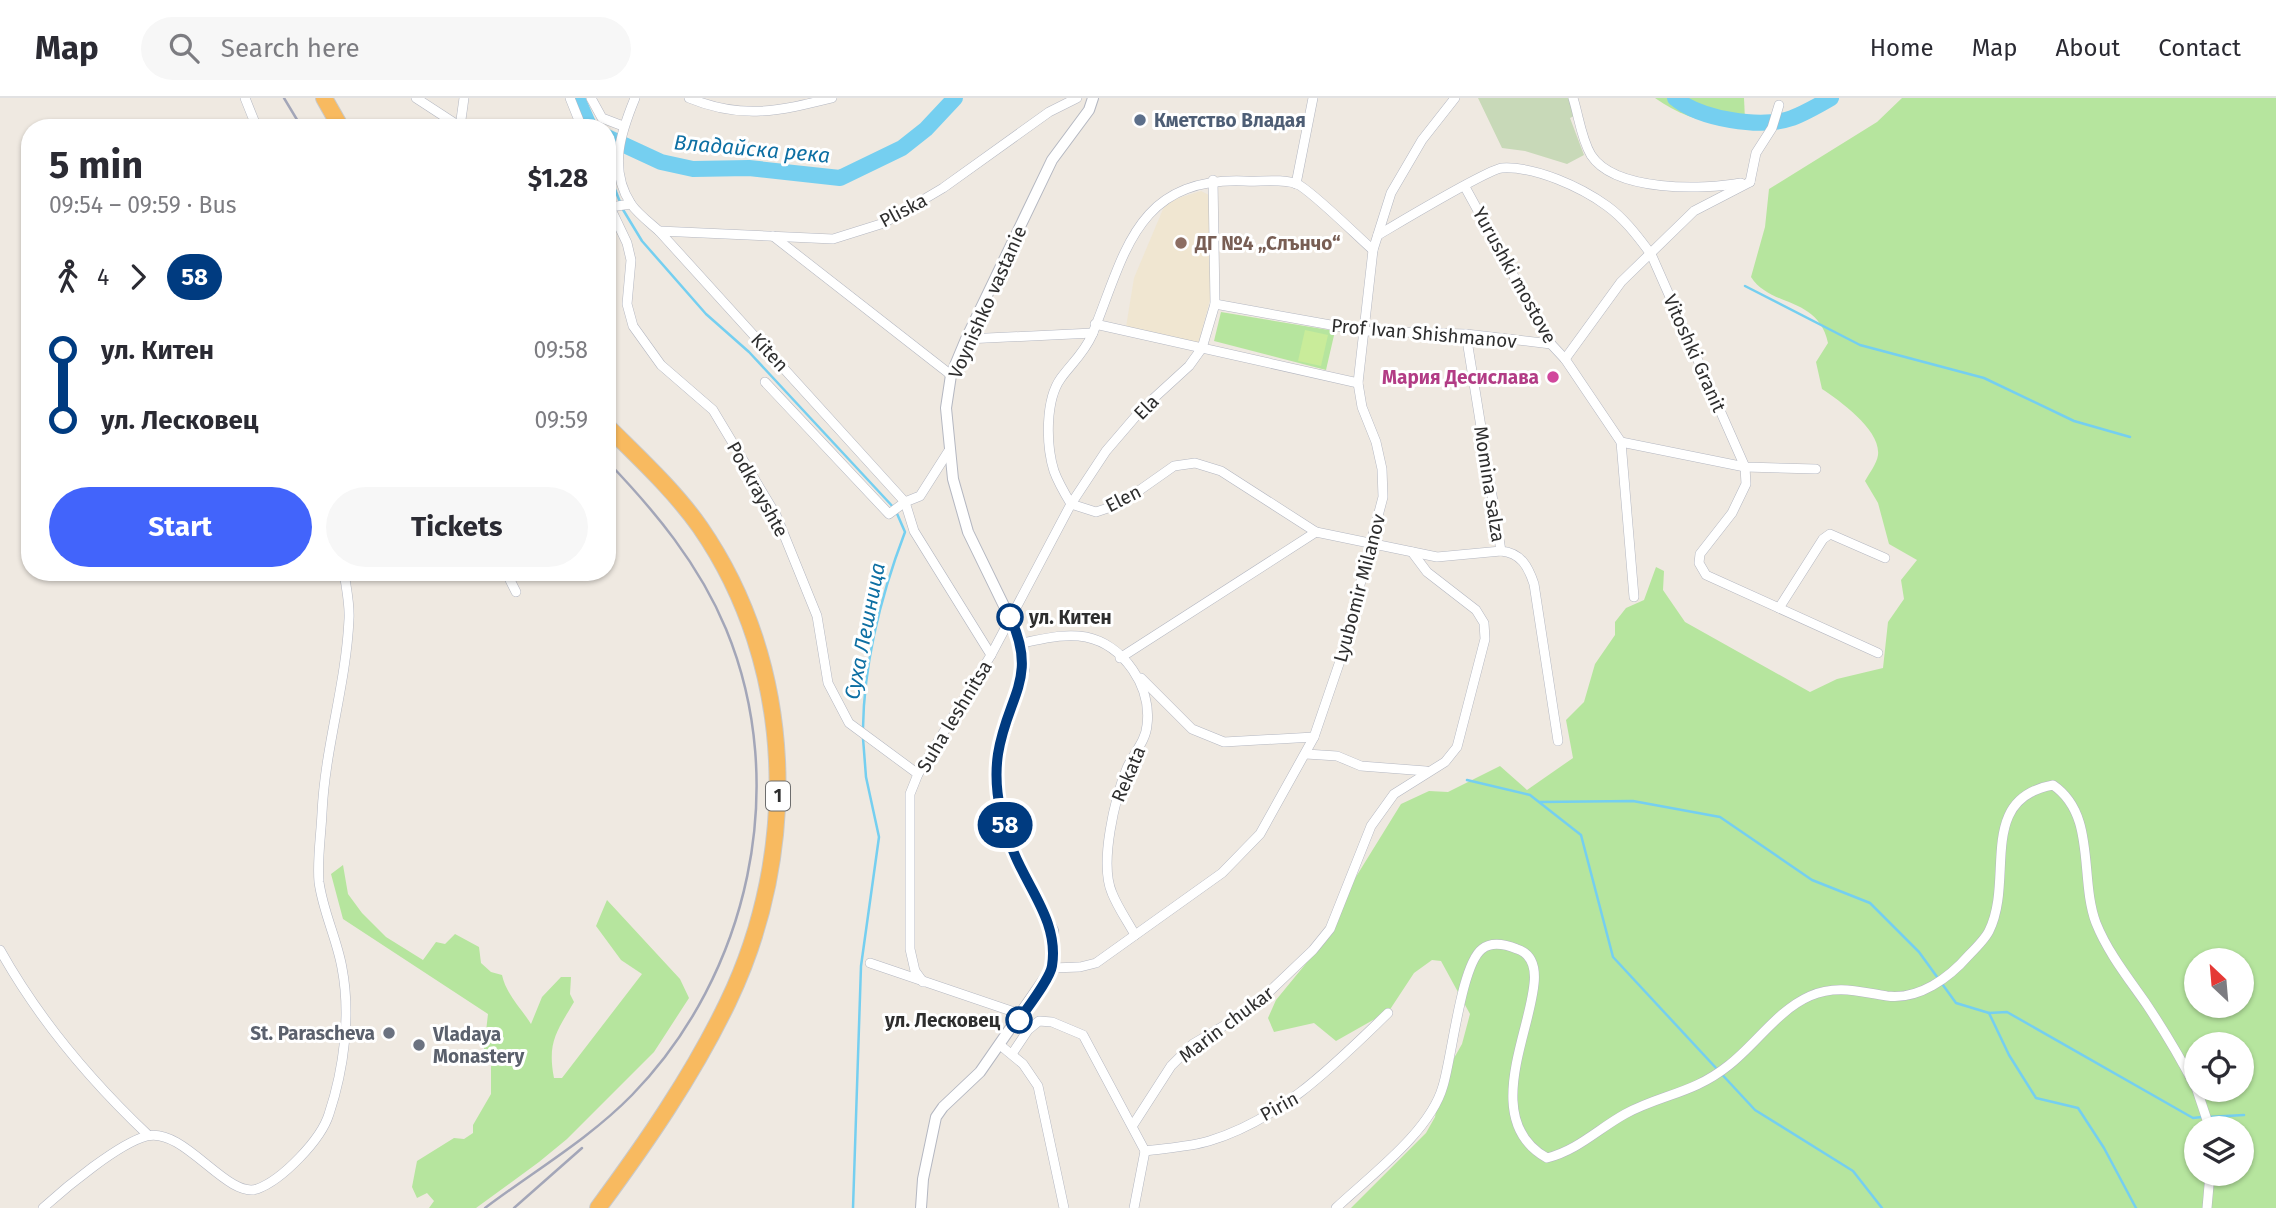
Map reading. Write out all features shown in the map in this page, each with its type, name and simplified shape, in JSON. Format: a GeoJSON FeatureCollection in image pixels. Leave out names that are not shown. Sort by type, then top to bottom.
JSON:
{"type":"FeatureCollection","features":[{"type":"Feature","properties":{"kind":"highway"},"geometry":{"type":"LineString","coordinates":[[324,98],[336,119]]}},
{"type":"Feature","properties":{"kind":"highway","name":"1"},"geometry":{"type":"LineString","coordinates":[[598,1208],[696,1062],[729,1000],[757,925],[770,873],[777,807],[778,745],[768,684],[755,638],[732,582],[699,527],[616,436]]}},
{"type":"Feature","properties":{"kind":"street"},"geometry":{"type":"LineString","coordinates":[[245,98],[253,119]]}},
{"type":"Feature","properties":{"kind":"street"},"geometry":{"type":"LineString","coordinates":[[416,98],[449,119]]}},
{"type":"Feature","properties":{"kind":"street"},"geometry":{"type":"LineString","coordinates":[[462,119],[464,98]]}},
{"type":"Feature","properties":{"kind":"street"},"geometry":{"type":"LineString","coordinates":[[570,98],[578,119]]}},
{"type":"Feature","properties":{"kind":"street"},"geometry":{"type":"LineString","coordinates":[[591,98],[604,119]]}},
{"type":"Feature","properties":{"kind":"street"},"geometry":{"type":"LineString","coordinates":[[616,205],[630,204],[618,165],[617,147],[635,98]]}},
{"type":"Feature","properties":{"kind":"street"},"geometry":{"type":"LineString","coordinates":[[689,98],[714,108],[742,112],[779,111],[832,98]]}},
{"type":"Feature","properties":{"kind":"street","name":"Pliska"},"geometry":{"type":"LineString","coordinates":[[659,231],[833,239],[884,223],[943,188],[1049,111],[1077,98]]}},
{"type":"Feature","properties":{"kind":"street","name":"Voynishko vastanie"},"geometry":{"type":"LineString","coordinates":[[1052,968],[1052,932],[1013,852],[997,802],[998,754],[1024,669],[1022,643],[968,532],[948,452],[946,408],[951,375],[966,339],[1052,160],[1089,110],[1093,98]]}},
{"type":"Feature","properties":{"kind":"street"},"geometry":{"type":"LineString","coordinates":[[1296,184],[1313,98]]}},
{"type":"Feature","properties":{"kind":"street","name":"Lyubomir Milanov"},"geometry":{"type":"LineString","coordinates":[[1052,968],[1097,963],[1222,873],[1260,834],[1314,737],[1340,661],[1383,497],[1382,469],[1376,442],[1362,407],[1358,383],[1373,250],[1391,193],[1422,140],[1455,98]]}},
{"type":"Feature","properties":{"kind":"street"},"geometry":{"type":"LineString","coordinates":[[1573,98],[1587,145],[1603,168],[1627,178],[1673,188],[1750,182]]}},
{"type":"Feature","properties":{"kind":"street"},"geometry":{"type":"LineString","coordinates":[[1750,182],[1756,153],[1772,128],[1779,105]]}},
{"type":"Feature","properties":{"kind":"street"},"geometry":{"type":"LineString","coordinates":[[616,126],[622,129]]}},
{"type":"Feature","properties":{"kind":"street","name":"Vitoshki Granit"},"geometry":{"type":"LineString","coordinates":[[1378,235],[1499,168],[1530,171],[1573,187],[1607,206],[1633,230],[1651,254],[1745,467]]}},
{"type":"Feature","properties":{"kind":"street"},"geometry":{"type":"LineString","coordinates":[[1071,504],[1054,471],[1050,433],[1051,403],[1060,379],[1081,357],[1117,262],[1143,220],[1173,195],[1213,180],[1296,184],[1373,250]]}},
{"type":"Feature","properties":{"kind":"street","name":"Ela"},"geometry":{"type":"LineString","coordinates":[[1010,617],[1071,504],[1106,451],[1142,409],[1189,366],[1202,348],[1215,304],[1213,180]]}},
{"type":"Feature","properties":{"kind":"street"},"geometry":{"type":"LineString","coordinates":[[1565,359],[1621,282],[1694,211],[1750,182]]}},
{"type":"Feature","properties":{"kind":"street","name":"Yurushki mostove"},"geometry":{"type":"LineString","coordinates":[[1465,187],[1552,344],[1621,443],[1634,597]]}},
{"type":"Feature","properties":{"kind":"street","name":"Kiten"},"geometry":{"type":"LineString","coordinates":[[630,204],[659,231],[905,502],[914,531],[991,655]]}},
{"type":"Feature","properties":{"kind":"street","name":"Podkrayshte"},"geometry":{"type":"LineString","coordinates":[[616,217],[631,260],[626,304],[634,326],[662,365],[713,410],[776,515],[817,616],[828,683],[849,723],[870,735],[918,774]]}},
{"type":"Feature","properties":{"kind":"street"},"geometry":{"type":"LineString","coordinates":[[772,236],[951,375]]}},
{"type":"Feature","properties":{"kind":"street","name":"Prof Ivan Shishmanov"},"geometry":{"type":"LineString","coordinates":[[1215,304],[1364,331],[1466,334],[1552,344]]}},
{"type":"Feature","properties":{"kind":"street"},"geometry":{"type":"LineString","coordinates":[[966,339],[1094,328],[1202,348],[1358,383]]}},
{"type":"Feature","properties":{"kind":"street","name":"Momina salza"},"geometry":{"type":"LineString","coordinates":[[1466,334],[1501,551],[1511,552],[1529,567],[1534,584],[1558,741]]}},
{"type":"Feature","properties":{"kind":"street"},"geometry":{"type":"LineString","coordinates":[[765,382],[889,514],[905,502],[920,496],[948,452]]}},
{"type":"Feature","properties":{"kind":"street"},"geometry":{"type":"LineString","coordinates":[[1621,443],[1745,467],[1816,469]]}},
{"type":"Feature","properties":{"kind":"street","name":"Elen"},"geometry":{"type":"LineString","coordinates":[[1071,504],[1096,512],[1120,504],[1174,466],[1195,463],[1221,471],[1316,532],[1437,557],[1501,551]]}},
{"type":"Feature","properties":{"kind":"street"},"geometry":{"type":"LineString","coordinates":[[1745,467],[1746,484],[1732,513],[1700,554],[1699,563],[1706,575],[1878,653]]}},
{"type":"Feature","properties":{"kind":"street"},"geometry":{"type":"LineString","coordinates":[[1120,658],[1316,532]]}},
{"type":"Feature","properties":{"kind":"street"},"geometry":{"type":"LineString","coordinates":[[1779,608],[1823,539],[1830,534],[1885,558]]}},
{"type":"Feature","properties":{"kind":"street","name":"Marin chukar"},"geometry":{"type":"LineString","coordinates":[[1133,1125],[1171,1066],[1193,1044],[1249,1011],[1313,950],[1330,929],[1371,826],[1394,794],[1426,771],[1445,762],[1458,747],[1485,639],[1484,623],[1476,610],[1427,572],[1412,552]]}},
{"type":"Feature","properties":{"kind":"street"},"geometry":{"type":"LineString","coordinates":[[43,1208],[127,1144],[148,1135],[164,1136],[183,1145],[213,1170],[251,1190],[259,1188],[302,1156],[328,1117],[347,1013],[342,966],[326,920],[319,879],[327,751],[344,675],[349,616],[345,581]]}},
{"type":"Feature","properties":{"kind":"street"},"geometry":{"type":"LineString","coordinates":[[510,581],[516,592]]}},
{"type":"Feature","properties":{"kind":"street","name":"Suha leshnitsa"},"geometry":{"type":"LineString","coordinates":[[923,982],[915,971],[910,949],[909,794],[918,774],[991,655],[1010,617]]}},
{"type":"Feature","properties":{"kind":"street"},"geometry":{"type":"LineString","coordinates":[[1022,643],[1054,636],[1086,637],[1107,646],[1192,729],[1224,742],[1314,737]]}},
{"type":"Feature","properties":{"kind":"street","name":"Rekata"},"geometry":{"type":"LineString","coordinates":[[1135,935],[1111,891],[1108,848],[1115,796],[1147,729],[1148,715],[1140,677]]}},
{"type":"Feature","properties":{"kind":"street"},"geometry":{"type":"LineString","coordinates":[[1306,754],[1337,756],[1361,766],[1426,771]]}},
{"type":"Feature","properties":{"kind":"street"},"geometry":{"type":"LineString","coordinates":[[1336,1208],[1415,1133],[1430,1113],[1443,1088],[1468,969],[1482,949],[1499,944],[1521,950],[1532,960],[1536,973],[1530,1017],[1518,1042],[1513,1082],[1514,1116],[1523,1137],[1535,1151],[1547,1158],[1569,1153],[1627,1112],[1700,1086],[1724,1069],[1807,997],[1829,989],[1860,989],[1889,996],[1911,995],[1935,985],[1968,958],[1989,931],[1999,896],[2001,846],[2010,810],[2020,797],[2053,785],[2075,805],[2082,831],[2088,894],[2096,923],[2112,953],[2184,1064]]}},
{"type":"Feature","properties":{"kind":"street"},"geometry":{"type":"LineString","coordinates":[[0,950],[22,990],[102,1087],[148,1135]]}},
{"type":"Feature","properties":{"kind":"street"},"geometry":{"type":"LineString","coordinates":[[870,963],[1023,1015]]}},
{"type":"Feature","properties":{"kind":"street"},"geometry":{"type":"LineString","coordinates":[[921,1208],[923,1179],[936,1117],[980,1072],[1023,1015],[1052,968]]}},
{"type":"Feature","properties":{"kind":"street","name":"Pirin"},"geometry":{"type":"LineString","coordinates":[[1145,1151],[1207,1142],[1227,1135],[1307,1090],[1388,1013]]}},
{"type":"Feature","properties":{"kind":"street"},"geometry":{"type":"LineString","coordinates":[[1012,1054],[1028,1030],[1038,1021],[1052,1022],[1083,1035],[1145,1151],[1134,1208]]}},
{"type":"Feature","properties":{"kind":"street"},"geometry":{"type":"LineString","coordinates":[[1000,1045],[1012,1054],[1038,1086],[1064,1208]]}},
{"type":"Feature","properties":{"kind":"street"},"geometry":{"type":"LineString","coordinates":[[2207,1208],[2209,1186]]}},
{"type":"Feature","properties":{"kind":"shaded area","name":"ДГ №4 „Слънчо“"},"geometry":{"type":"Polygon","coordinates":[[[1201,191],[1209,195],[1213,207],[1210,300],[1199,341],[1197,343],[1126,327],[1134,278],[1166,202],[1201,191]]]}},
{"type":"Feature","properties":{"kind":"green space"},"geometry":{"type":"Polygon","coordinates":[[[1478,98],[1573,98],[1578,114],[1570,118],[1584,155],[1567,164],[1525,151],[1502,148],[1478,98]]]}},
{"type":"Feature","properties":{"kind":"green space"},"geometry":{"type":"Polygon","coordinates":[[[1655,98],[1744,98],[1745,120],[1709,122],[1676,111],[1655,98]]]}},
{"type":"Feature","properties":{"kind":"green space"},"geometry":{"type":"Polygon","coordinates":[[[1902,98],[2276,98],[2276,1208],[1351,1208],[1426,1133],[1435,1117],[1441,1081],[1462,1044],[1470,1014],[1441,961],[1432,960],[1414,973],[1389,1011],[1336,1041],[1314,1023],[1274,1032],[1268,1018],[1276,1000],[1331,933],[1354,880],[1401,804],[1429,791],[1448,792],[1500,766],[1527,790],[1573,758],[1566,720],[1584,702],[1595,664],[1615,635],[1615,622],[1626,608],[1644,600],[1656,567],[1664,571],[1663,590],[1685,622],[1810,692],[1837,679],[1883,668],[1888,622],[1904,599],[1901,580],[1917,560],[1889,544],[1878,503],[1865,481],[1878,455],[1873,436],[1858,417],[1822,389],[1816,362],[1828,343],[1823,328],[1815,317],[1770,294],[1751,277],[1765,227],[1769,189],[1877,122],[1902,98]]]}},
{"type":"Feature","properties":{"kind":"green space"},"geometry":{"type":"Polygon","coordinates":[[[1221,312],[1335,331],[1326,370],[1214,341],[1221,312]]]}},
{"type":"Feature","properties":{"kind":"green space"},"geometry":{"type":"Polygon","coordinates":[[[1305,330],[1328,335],[1321,366],[1298,361],[1305,330]]]}},
{"type":"Feature","properties":{"kind":"green space"},"geometry":{"type":"Polygon","coordinates":[[[343,865],[348,894],[386,937],[423,960],[436,942],[445,944],[455,934],[479,947],[481,963],[491,972],[502,975],[510,995],[531,1024],[542,997],[561,977],[571,977],[570,994],[574,1002],[555,1037],[552,1055],[554,1078],[562,1078],[642,974],[621,960],[596,926],[607,900],[680,979],[689,998],[654,1052],[567,1139],[539,1162],[476,1208],[429,1208],[434,1201],[427,1193],[417,1198],[412,1187],[417,1161],[454,1138],[464,1139],[473,1133],[473,1125],[491,1094],[491,1053],[484,1049],[488,1014],[343,919],[331,874],[343,865]]]}},
{"type":"Feature","properties":{"kind":"waterway","name":"Владайска река"},"geometry":{"type":"LineString","coordinates":[[577,98],[586,119]]}},
{"type":"Feature","properties":{"kind":"waterway","name":"Владайска река"},"geometry":{"type":"LineString","coordinates":[[616,141],[661,162],[693,169],[749,168],[840,178],[902,148],[926,129],[955,98]]}},
{"type":"Feature","properties":{"kind":"waterway","name":"Владайска река"},"geometry":{"type":"LineString","coordinates":[[1675,98],[1699,112],[1748,122],[1792,118],[1831,98]]}},
{"type":"Feature","properties":{"kind":"waterway","name":"Суха Лешница"},"geometry":{"type":"LineString","coordinates":[[616,192],[620,202]]}},
{"type":"Feature","properties":{"kind":"waterway","name":"Суха Лешница"},"geometry":{"type":"LineString","coordinates":[[622,208],[642,241],[706,314],[749,352],[895,509],[905,532],[875,628],[863,728]]}},
{"type":"Feature","properties":{"kind":"waterway"},"geometry":{"type":"LineString","coordinates":[[1745,286],[1860,345],[1984,378],[2074,421],[2130,437]]}},
{"type":"Feature","properties":{"kind":"waterway","name":"Суха Лешница"},"geometry":{"type":"LineString","coordinates":[[853,1208],[861,966],[879,837],[866,777],[863,738]]}},
{"type":"Feature","properties":{"kind":"waterway"},"geometry":{"type":"LineString","coordinates":[[1467,780],[1530,795],[1581,835],[1613,957],[1755,1110],[1853,1171],[1882,1208]]}},
{"type":"Feature","properties":{"kind":"waterway"},"geometry":{"type":"LineString","coordinates":[[1540,802],[1633,801],[1720,817],[1812,880],[1870,903],[1919,952],[1956,1003],[1989,1013],[2009,1055],[2036,1098],[2078,1108],[2104,1148],[2136,1208]]}},
{"type":"Feature","properties":{"kind":"waterway"},"geometry":{"type":"LineString","coordinates":[[1989,1013],[2007,1012],[2189,1116]]}},
{"type":"Feature","properties":{"kind":"waterway"},"geometry":{"type":"LineString","coordinates":[[2226,1116],[2244,1115]]}},
{"type":"Feature","properties":{"kind":"railway"},"geometry":{"type":"LineString","coordinates":[[284,98],[297,119]]}},
{"type":"Feature","properties":{"kind":"railway"},"geometry":{"type":"LineString","coordinates":[[485,1208],[580,1140],[615,1111],[672,1047],[705,994],[730,936],[747,876],[756,814],[755,751],[745,689],[726,629],[689,560],[642,499],[616,471]]}},
{"type":"Feature","properties":{"kind":"railway"},"geometry":{"type":"LineString","coordinates":[[514,1208],[582,1148]]}},
{"type":"Feature","properties":{"kind":"bus line","name":"58"},"geometry":{"type":"LineString","coordinates":[[1010,617],[1022,643],[1024,669],[998,754],[997,802],[1013,852],[1052,932],[1052,968],[1019,1020]]}},
{"type":"Feature","properties":{"kind":"place","name":"Кметство Владая"},"geometry":{"type":"Point","coordinates":[1140,120]}},
{"type":"Feature","properties":{"kind":"place","name":"ДГ №4 „Слънчо“"},"geometry":{"type":"Point","coordinates":[1181,243]}},
{"type":"Feature","properties":{"kind":"place","name":"Мария Десислава"},"geometry":{"type":"Point","coordinates":[1553,377]}},
{"type":"Feature","properties":{"kind":"place","name":"ул. Китен"},"geometry":{"type":"Point","coordinates":[1010,617]}},
{"type":"Feature","properties":{"kind":"place","name":"ул. Лесковец"},"geometry":{"type":"Point","coordinates":[1019,1020]}},
{"type":"Feature","properties":{"kind":"place","name":"St. Parascheva"},"geometry":{"type":"Point","coordinates":[389,1033]}},
{"type":"Feature","properties":{"kind":"place","name":"Vladaya Monastery"},"geometry":{"type":"Point","coordinates":[419,1045]}}]}
